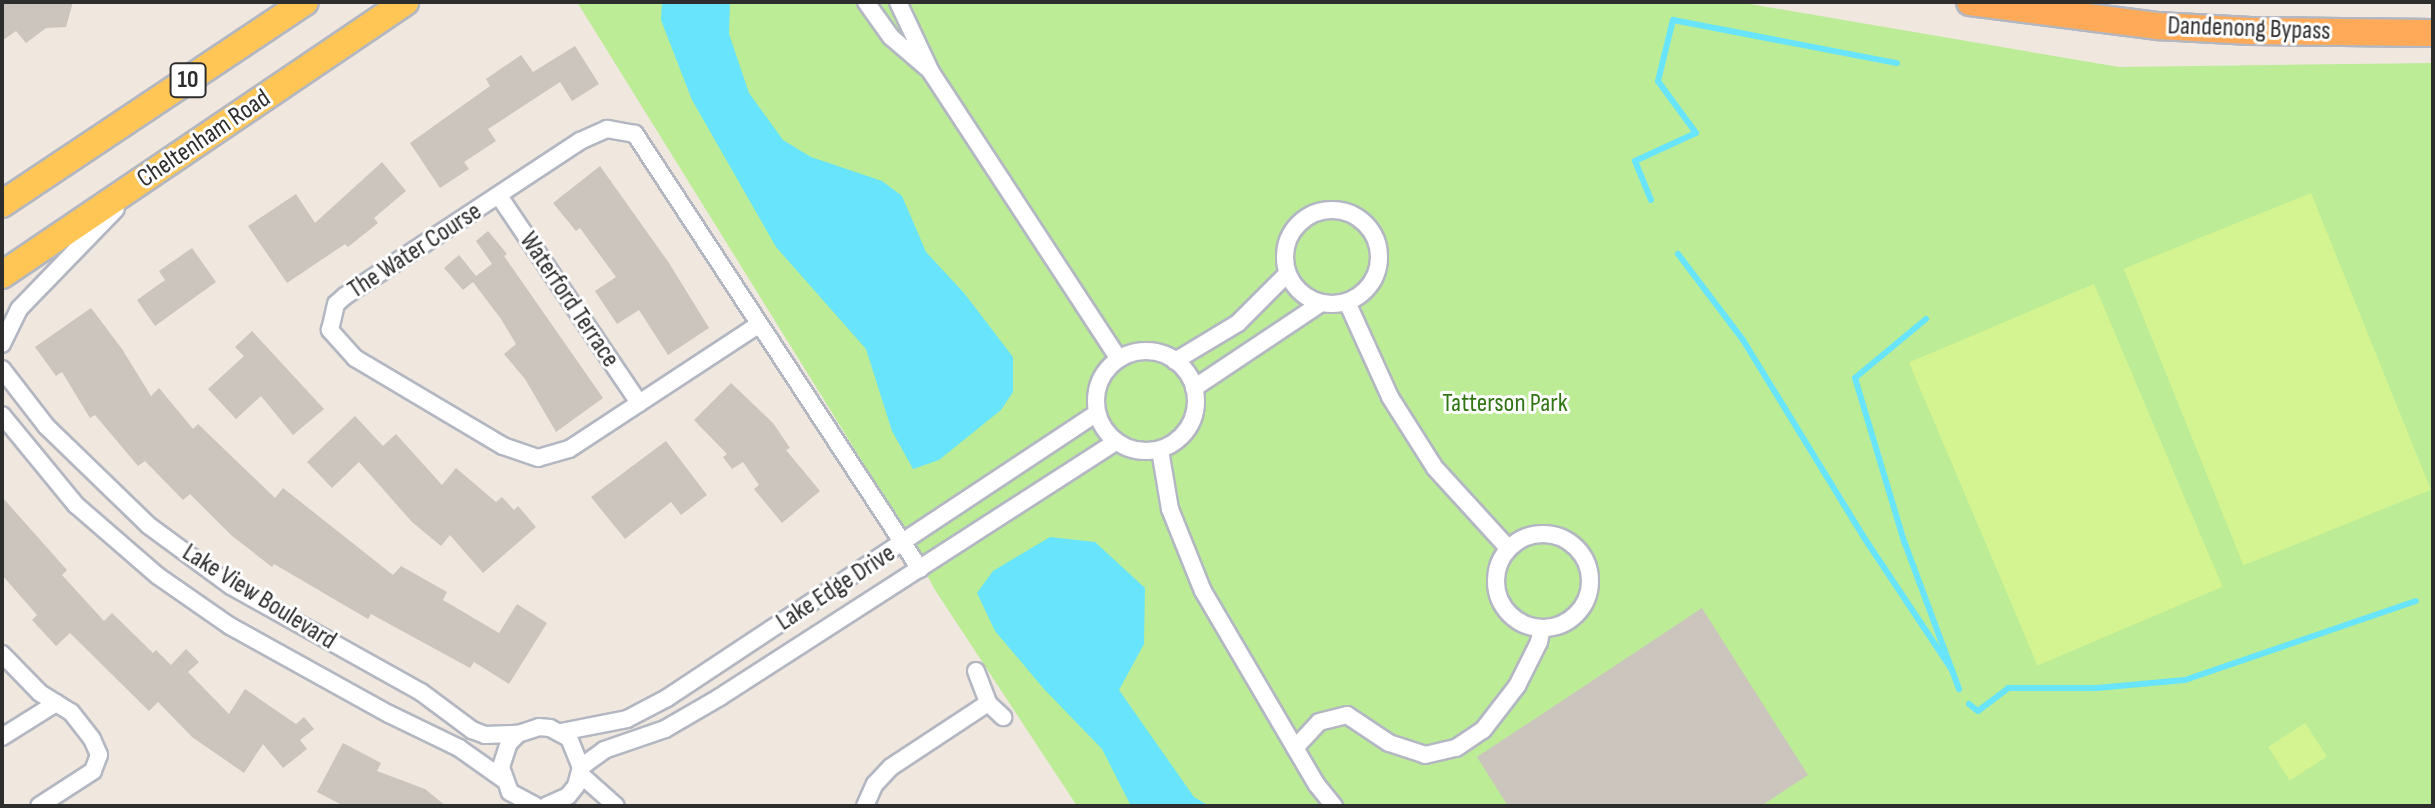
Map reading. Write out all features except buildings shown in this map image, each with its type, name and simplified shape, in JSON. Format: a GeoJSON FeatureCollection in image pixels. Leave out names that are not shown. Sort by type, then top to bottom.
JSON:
{"type":"FeatureCollection","features":[{"type":"Feature","properties":{"kind":"highway","name":"Dandenong Bypass"},"geometry":{"type":"LineString","coordinates":[[1970,2],[2158,26],[2251,31],[2433,33]]}},
{"type":"Feature","properties":{"kind":"main road","name":"10"},"geometry":{"type":"LineString","coordinates":[[2,204],[305,2]]}},
{"type":"Feature","properties":{"kind":"main road","name":"Cheltenham Road"},"geometry":{"type":"LineString","coordinates":[[2,275],[405,2]]}},
{"type":"Feature","properties":{"kind":"street"},"geometry":{"type":"LineString","coordinates":[[866,2],[891,37],[931,72]]}},
{"type":"Feature","properties":{"kind":"street"},"geometry":{"type":"LineString","coordinates":[[898,2],[931,72],[1119,359]]}},
{"type":"Feature","properties":{"kind":"street","name":"The Water Course"},"geometry":{"type":"LineString","coordinates":[[758,325],[569,449],[538,458],[503,446],[355,358],[331,336],[331,316],[336,304],[345,296],[580,141],[607,129],[635,134],[920,569]]}},
{"type":"Feature","properties":{"kind":"street"},"geometry":{"type":"LineString","coordinates":[[2,344],[19,309],[148,176]]}},
{"type":"Feature","properties":{"kind":"street","name":"Waterford Terrace"},"geometry":{"type":"LineString","coordinates":[[499,196],[639,403]]}},
{"type":"Feature","properties":{"kind":"street"},"geometry":{"type":"LineString","coordinates":[[1194,388],[1320,304],[1347,302],[1369,285],[1379,260],[1372,233],[1349,213],[1333,210],[1304,219],[1286,244],[1287,274],[1302,294],[1320,304]]}},
{"type":"Feature","properties":{"kind":"street"},"geometry":{"type":"LineString","coordinates":[[1175,361],[1238,323],[1287,274]]}},
{"type":"Feature","properties":{"kind":"street"},"geometry":{"type":"LineString","coordinates":[[1347,302],[1390,397],[1435,468],[1508,548]]}},
{"type":"Feature","properties":{"kind":"street"},"geometry":{"type":"LineString","coordinates":[[1148,351],[1175,361],[1184,368],[1194,388],[1196,401],[1190,426],[1182,436],[1160,450],[1129,449],[1115,442],[1104,429],[1097,413],[1099,382],[1119,359],[1148,351]]}},
{"type":"Feature","properties":{"kind":"street","name":"Lake View Boulevard"},"geometry":{"type":"LineString","coordinates":[[2,369],[26,402],[148,525],[231,586],[421,692],[472,730],[485,735],[518,734],[539,727],[561,732]]}},
{"type":"Feature","properties":{"kind":"street"},"geometry":{"type":"LineString","coordinates":[[3,417],[26,402]]}},
{"type":"Feature","properties":{"kind":"street","name":"Lake Edge Drive"},"geometry":{"type":"LineString","coordinates":[[561,732],[608,724],[648,709],[1097,413]]}},
{"type":"Feature","properties":{"kind":"street","name":"Lake View Boulevard"},"geometry":{"type":"LineString","coordinates":[[3,417],[76,505],[158,576],[230,626],[389,714],[447,741],[506,792],[533,806]]}},
{"type":"Feature","properties":{"kind":"street","name":"Lake Edge Drive"},"geometry":{"type":"LineString","coordinates":[[581,770],[604,750],[643,739],[685,718],[1115,442]]}},
{"type":"Feature","properties":{"kind":"street"},"geometry":{"type":"LineString","coordinates":[[1160,450],[1170,509],[1203,591],[1295,748],[1334,806]]}},
{"type":"Feature","properties":{"kind":"street"},"geometry":{"type":"LineString","coordinates":[[1536,534],[1563,539],[1582,554],[1589,580],[1581,609],[1569,621],[1542,628],[1520,623],[1511,616],[1496,590],[1500,562],[1508,548],[1536,534]]}},
{"type":"Feature","properties":{"kind":"street"},"geometry":{"type":"LineString","coordinates":[[1295,748],[1319,722],[1347,715],[1389,743],[1425,755],[1456,748],[1483,730],[1517,686],[1539,642],[1542,628]]}},
{"type":"Feature","properties":{"kind":"street"},"geometry":{"type":"LineString","coordinates":[[2,654],[40,693],[75,717],[99,755],[93,771],[39,806]]}},
{"type":"Feature","properties":{"kind":"street"},"geometry":{"type":"LineString","coordinates":[[976,671],[988,703],[1003,717]]}},
{"type":"Feature","properties":{"kind":"street"},"geometry":{"type":"LineString","coordinates":[[2,737],[56,703]]}},
{"type":"Feature","properties":{"kind":"street"},"geometry":{"type":"LineString","coordinates":[[865,806],[875,784],[891,767],[988,703]]}},
{"type":"Feature","properties":{"kind":"street"},"geometry":{"type":"LineString","coordinates":[[551,805],[576,786],[581,770],[576,747],[561,732]]}},
{"type":"Feature","properties":{"kind":"street"},"geometry":{"type":"LineString","coordinates":[[506,792],[503,754],[518,734]]}},
{"type":"Feature","properties":{"kind":"street"},"geometry":{"type":"LineString","coordinates":[[581,770],[616,806]]}},
{"type":"Feature","properties":{"kind":"street"},"geometry":{"type":"LineString","coordinates":[[551,805],[574,806]]}},
{"type":"Feature","properties":{"kind":"green space","name":"Tatterson Park"},"geometry":{"type":"Polygon","coordinates":[[[577,2],[1738,2],[2119,67],[2433,63],[2433,806],[1077,806],[935,590],[893,511],[577,2]]]}},
{"type":"Feature","properties":{"kind":"green space"},"geometry":{"type":"Polygon","coordinates":[[[2311,193],[2431,490],[2244,565],[2124,269],[2311,193]]]}},
{"type":"Feature","properties":{"kind":"green space"},"geometry":{"type":"Polygon","coordinates":[[[2094,284],[2223,587],[2038,665],[1909,363],[2094,284]]]}},
{"type":"Feature","properties":{"kind":"green space"},"geometry":{"type":"Polygon","coordinates":[[[2305,723],[2327,757],[2290,781],[2268,747],[2305,723]]]}},
{"type":"Feature","properties":{"kind":"water"},"geometry":{"type":"Polygon","coordinates":[[[662,2],[730,2],[729,34],[749,93],[783,140],[811,157],[882,181],[902,196],[926,252],[964,293],[1013,357],[1013,392],[1001,410],[939,460],[913,469],[892,431],[866,349],[776,247],[692,100],[661,20],[662,2]]]}},
{"type":"Feature","properties":{"kind":"water"},"geometry":{"type":"Polygon","coordinates":[[[1050,537],[1095,542],[1145,588],[1144,644],[1119,690],[1194,797],[1209,806],[1131,806],[1102,749],[1044,689],[995,631],[977,593],[993,571],[1050,537]]]}},
{"type":"Feature","properties":{"kind":"waterway"},"geometry":{"type":"LineString","coordinates":[[1651,200],[1635,161],[1696,133],[1658,81],[1673,20],[1897,63]]}},
{"type":"Feature","properties":{"kind":"waterway"},"geometry":{"type":"LineString","coordinates":[[1678,254],[1743,340],[1865,539],[1952,670]]}},
{"type":"Feature","properties":{"kind":"waterway"},"geometry":{"type":"LineString","coordinates":[[1926,319],[1855,378],[1904,541],[1959,689]]}},
{"type":"Feature","properties":{"kind":"waterway"},"geometry":{"type":"LineString","coordinates":[[1969,704],[1978,711],[2008,688],[2097,688],[2185,680],[2416,601]]}}]}
